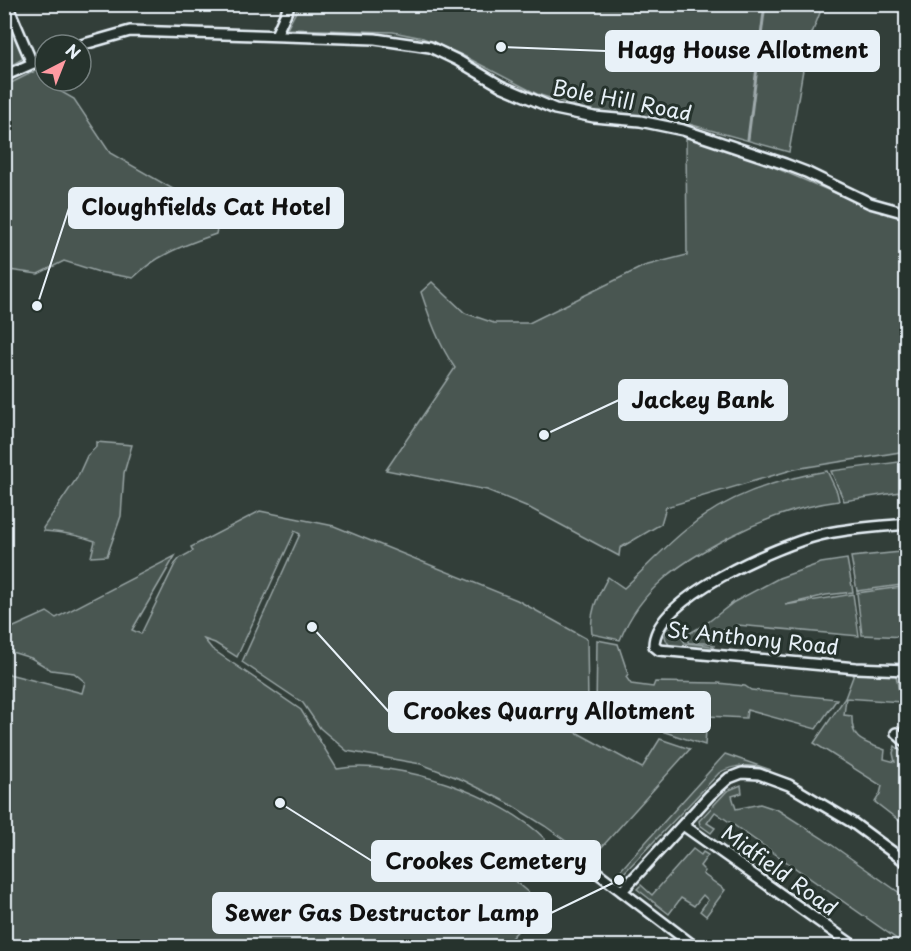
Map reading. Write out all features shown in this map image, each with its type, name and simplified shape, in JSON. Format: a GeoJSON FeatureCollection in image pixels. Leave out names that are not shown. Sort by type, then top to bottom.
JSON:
{"type":"FeatureCollection","features":[{"type":"Feature","properties":{"kind":"street"},"geometry":{"type":"LineString","coordinates":[[4,76],[32,63],[7,4]]}},
{"type":"Feature","properties":{"kind":"street"},"geometry":{"type":"LineString","coordinates":[[276,35],[290,4]]}},
{"type":"Feature","properties":{"kind":"street","name":"Bole Hill Road"},"geometry":{"type":"LineString","coordinates":[[93,42],[130,31],[375,39],[430,47],[501,86],[555,109],[594,117],[640,121],[683,130],[806,172],[870,203],[906,213]]}},
{"type":"Feature","properties":{"kind":"street","name":"St Anthony Road"},"geometry":{"type":"LineString","coordinates":[[906,524],[823,534],[768,553],[704,586],[679,605],[660,626],[654,638],[654,646],[659,650],[856,668],[906,670]]}},
{"type":"Feature","properties":{"kind":"street"},"geometry":{"type":"LineString","coordinates":[[897,733],[906,742]]}},
{"type":"Feature","properties":{"kind":"street"},"geometry":{"type":"LineString","coordinates":[[622,891],[710,795],[729,778],[742,774],[759,774],[789,785],[831,809],[906,862]]}},
{"type":"Feature","properties":{"kind":"street","name":"Midfield Road"},"geometry":{"type":"LineString","coordinates":[[683,825],[854,946]]}},
{"type":"Feature","properties":{"kind":"street"},"geometry":{"type":"LineString","coordinates":[[586,864],[694,946]]}},
{"type":"Feature","properties":{"kind":"shaded area"},"geometry":{"type":"Polygon","coordinates":[[[300,4],[823,5],[807,46],[789,152],[678,121],[591,111],[537,94],[462,55],[423,38],[393,32],[287,29],[300,4]]]}},
{"type":"Feature","properties":{"kind":"shaded area"},"geometry":{"type":"Polygon","coordinates":[[[4,14],[24,58],[5,69],[4,69],[4,14]]]}},
{"type":"Feature","properties":{"kind":"shaded area"},"geometry":{"type":"Polygon","coordinates":[[[33,72],[33,93],[63,93],[74,99],[110,153],[194,201],[197,206],[220,214],[216,234],[162,256],[133,278],[99,272],[64,261],[38,274],[9,270],[5,273],[5,86],[33,72]]]}},
{"type":"Feature","properties":{"kind":"shaded area"},"geometry":{"type":"Polygon","coordinates":[[[686,137],[752,158],[868,207],[906,217],[906,451],[795,469],[666,507],[661,524],[620,548],[619,556],[526,506],[487,490],[386,470],[455,368],[431,322],[421,292],[432,282],[465,313],[494,323],[529,323],[644,266],[687,255],[686,137]]]}},
{"type":"Feature","properties":{"kind":"shaded area"},"geometry":{"type":"Polygon","coordinates":[[[96,442],[132,445],[124,473],[121,516],[107,556],[91,557],[95,541],[70,534],[44,531],[43,528],[77,478],[87,456],[96,447],[96,442]]]}},
{"type":"Feature","properties":{"kind":"shaded area"},"geometry":{"type":"Polygon","coordinates":[[[906,461],[906,491],[844,501],[831,471],[906,461]]]}},
{"type":"Feature","properties":{"kind":"shaded area"},"geometry":{"type":"Polygon","coordinates":[[[827,471],[839,501],[811,506],[770,518],[713,545],[665,577],[652,590],[639,605],[620,640],[592,634],[593,611],[608,577],[624,588],[680,535],[719,507],[772,484],[827,471]]]}},
{"type":"Feature","properties":{"kind":"shaded area"},"geometry":{"type":"Polygon","coordinates":[[[260,511],[334,526],[517,600],[587,639],[588,705],[574,721],[574,731],[642,768],[660,739],[690,749],[591,859],[508,803],[463,780],[421,764],[347,751],[320,728],[303,703],[242,662],[300,534],[295,531],[237,657],[204,639],[212,649],[301,710],[337,769],[361,767],[389,769],[418,775],[477,795],[526,823],[545,839],[511,878],[542,904],[504,946],[5,946],[5,673],[82,693],[85,682],[74,673],[51,670],[31,658],[5,650],[5,631],[47,612],[56,618],[175,556],[132,630],[141,634],[180,558],[193,551],[191,547],[260,511]]]}},
{"type":"Feature","properties":{"kind":"shaded area"},"geometry":{"type":"Polygon","coordinates":[[[906,552],[906,637],[862,635],[857,593],[902,587],[901,585],[857,591],[851,557],[906,552]]]}},
{"type":"Feature","properties":{"kind":"shaded area"},"geometry":{"type":"Polygon","coordinates":[[[847,559],[853,592],[826,595],[785,605],[853,594],[859,636],[737,625],[736,631],[714,629],[712,643],[689,643],[685,636],[707,623],[734,602],[779,578],[821,563],[847,559]]]}},
{"type":"Feature","properties":{"kind":"shaded area"},"geometry":{"type":"Polygon","coordinates":[[[672,621],[685,643],[714,646],[713,648],[670,646],[665,633],[672,621]]]}},
{"type":"Feature","properties":{"kind":"shaded area"},"geometry":{"type":"Polygon","coordinates":[[[597,640],[618,644],[628,674],[626,677],[631,684],[653,687],[655,682],[718,683],[745,686],[751,690],[837,699],[816,729],[747,710],[746,718],[707,716],[705,745],[596,710],[597,640]]]}},
{"type":"Feature","properties":{"kind":"shaded area"},"geometry":{"type":"Polygon","coordinates":[[[854,674],[896,675],[901,702],[846,698],[844,715],[852,716],[854,731],[861,740],[885,750],[884,759],[895,762],[893,753],[895,746],[906,755],[906,761],[900,770],[906,775],[906,826],[875,802],[882,786],[814,743],[845,698],[854,674]]]}},
{"type":"Feature","properties":{"kind":"shaded area"},"geometry":{"type":"Polygon","coordinates":[[[725,754],[771,770],[744,766],[719,773],[620,877],[618,873],[725,754]]]}},
{"type":"Feature","properties":{"kind":"shaded area"},"geometry":{"type":"Polygon","coordinates":[[[741,785],[742,793],[732,796],[736,809],[760,804],[778,810],[904,896],[906,944],[899,946],[901,942],[715,812],[707,823],[715,828],[711,833],[700,825],[699,821],[727,791],[741,785]]]}},
{"type":"Feature","properties":{"kind":"shaded area"},"geometry":{"type":"Polygon","coordinates":[[[693,849],[701,855],[703,852],[708,855],[700,866],[705,871],[703,874],[725,890],[706,916],[700,911],[708,900],[703,895],[694,906],[681,898],[669,914],[637,889],[641,885],[652,895],[693,849]]]}},
{"type":"Feature","properties":{"kind":"waterway"},"geometry":{"type":"LineString","coordinates":[[748,139],[765,4]]}},
{"type":"Feature","properties":{"kind":"place","name":"Hagg House Allotment"},"geometry":{"type":"Point","coordinates":[501,47]}},
{"type":"Feature","properties":{"kind":"place","name":"Cloughfields Cat Hotel"},"geometry":{"type":"Point","coordinates":[37,306]}},
{"type":"Feature","properties":{"kind":"place","name":"Jackey Bank"},"geometry":{"type":"Point","coordinates":[544,435]}},
{"type":"Feature","properties":{"kind":"place","name":"Crookes Quarry Allotment"},"geometry":{"type":"Point","coordinates":[312,627]}},
{"type":"Feature","properties":{"kind":"place","name":"Crookes Cemetery"},"geometry":{"type":"Point","coordinates":[280,803]}},
{"type":"Feature","properties":{"kind":"place","name":"Sewer Gas Destructor Lamp"},"geometry":{"type":"Point","coordinates":[619,880]}}]}
